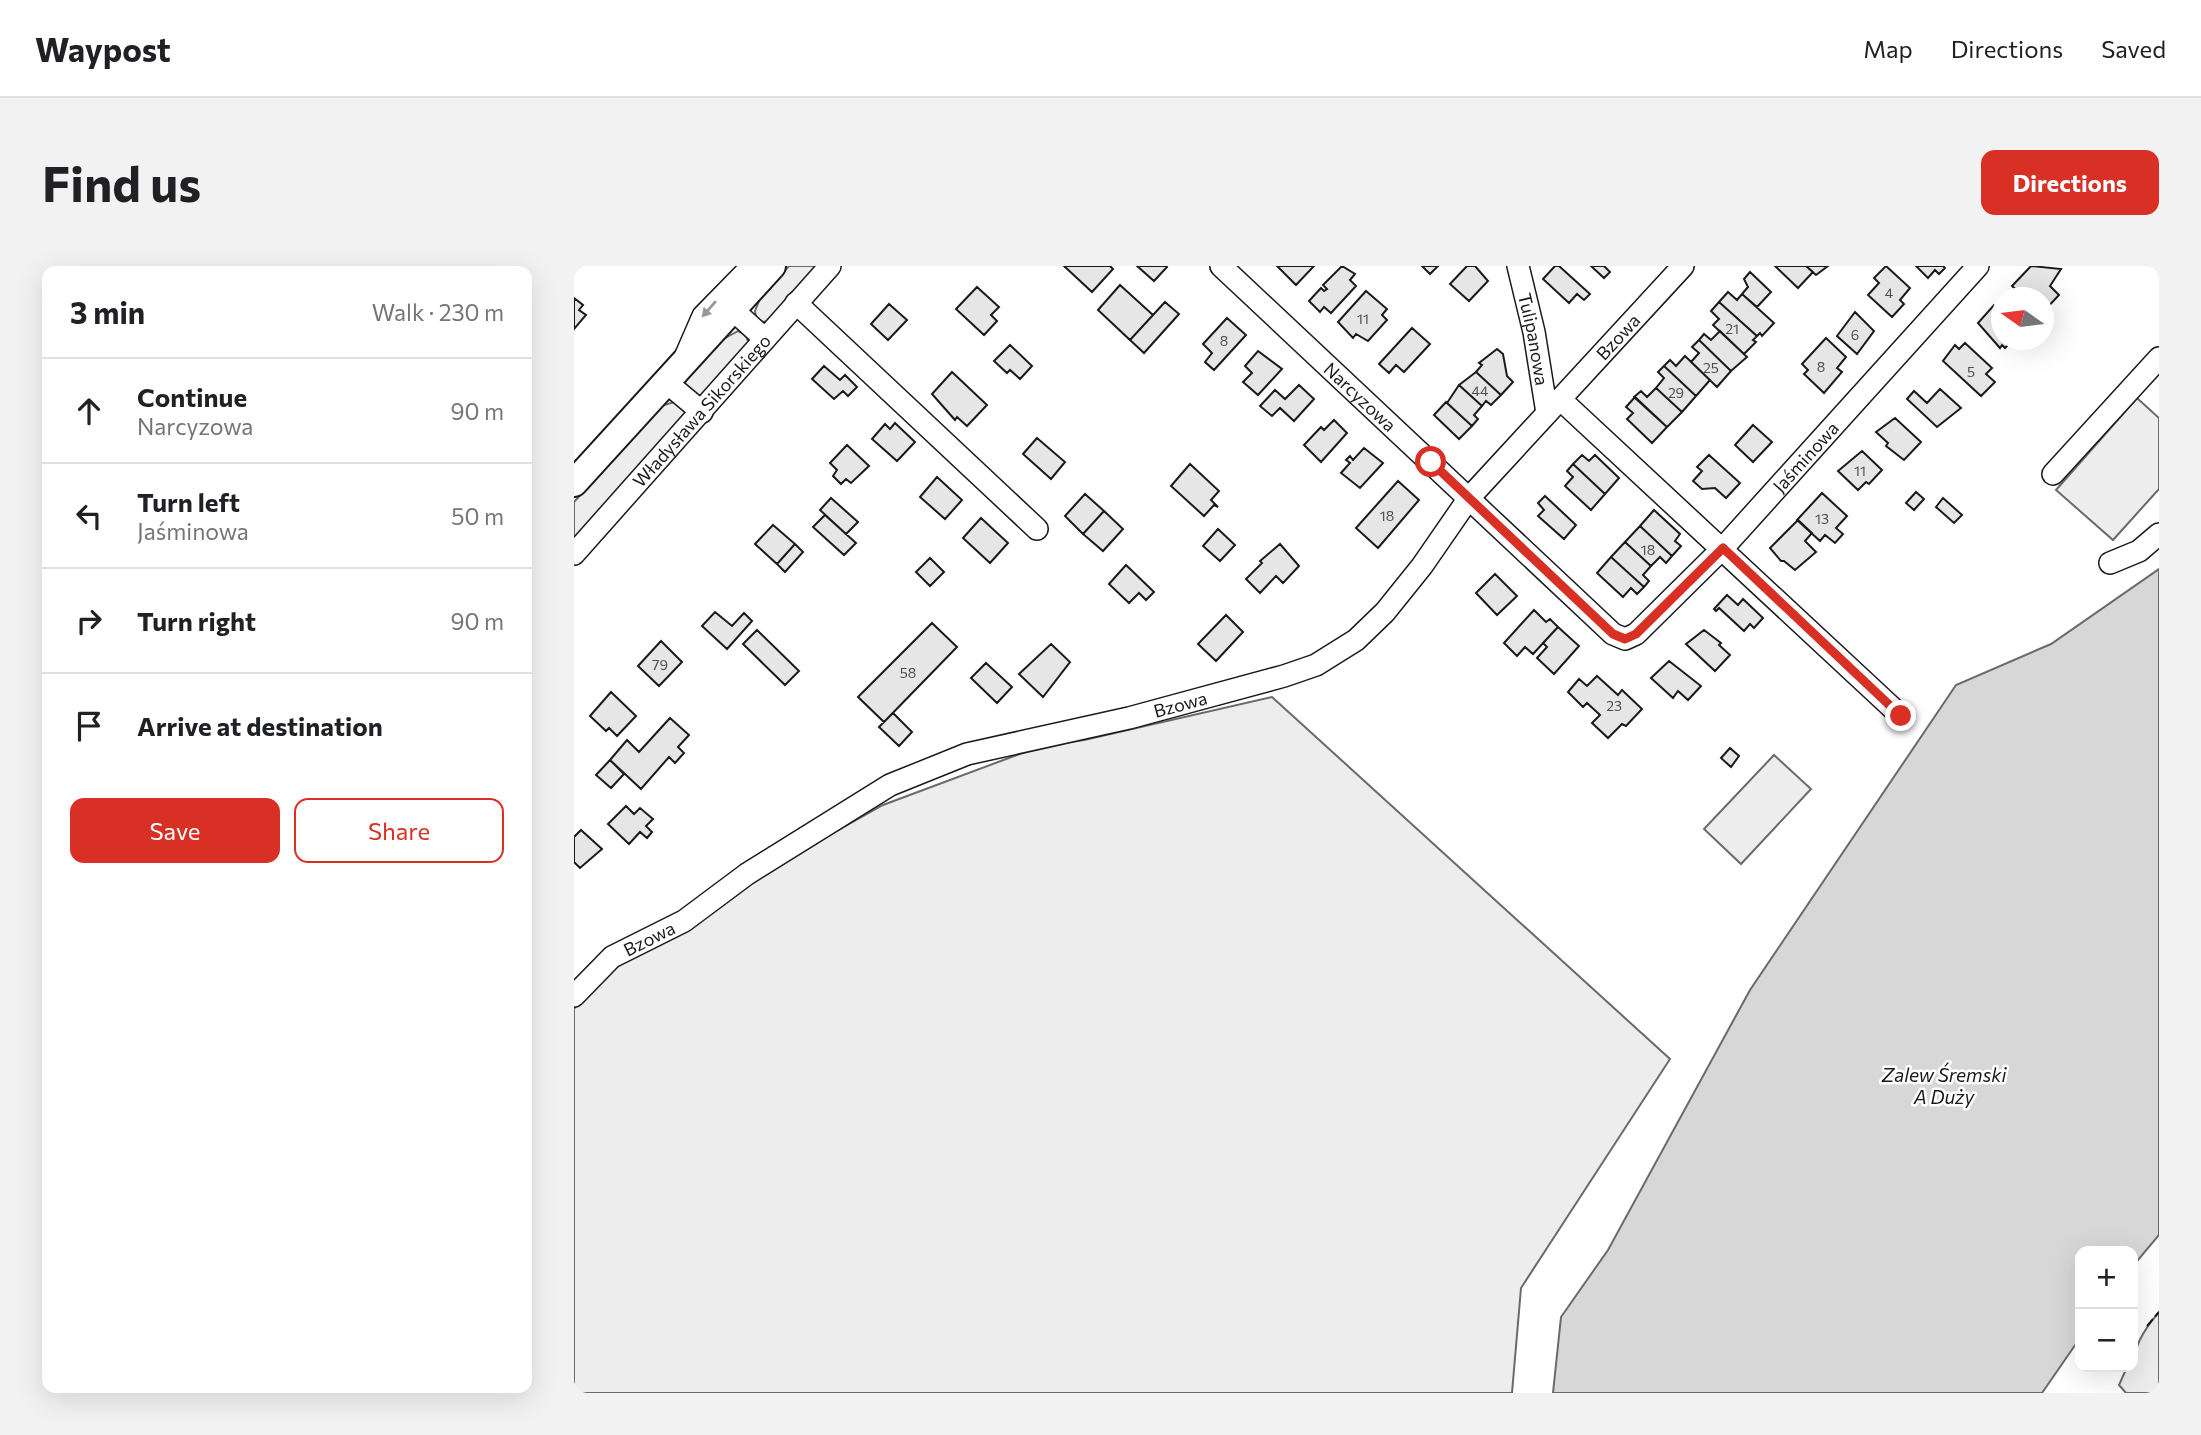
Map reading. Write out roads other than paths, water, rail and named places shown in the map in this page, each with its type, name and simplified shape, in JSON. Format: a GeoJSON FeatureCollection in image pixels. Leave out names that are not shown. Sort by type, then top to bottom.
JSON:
{"type":"FeatureCollection","features":[{"type":"Feature","properties":{"kind":"main road"},"geometry":{"type":"LineString","coordinates":[[574,483],[772,266]]}},
{"type":"Feature","properties":{"kind":"street"},"geometry":{"type":"LineString","coordinates":[[702,412],[675,373],[702,316],[752,266]]}},
{"type":"Feature","properties":{"kind":"street","name":"Władysława Sikorskiego"},"geometry":{"type":"LineString","coordinates":[[574,554],[830,266]]}},
{"type":"Feature","properties":{"kind":"street","name":"Tulipanowa"},"geometry":{"type":"LineString","coordinates":[[1518,266],[1554,406]]}},
{"type":"Feature","properties":{"kind":"street","name":"Bzowa"},"geometry":{"type":"LineString","coordinates":[[574,996],[612,957],[684,921],[747,874],[890,785],[967,754],[1214,696],[1316,665],[1356,639],[1385,612],[1422,566],[1469,498],[1683,266]]}},
{"type":"Feature","properties":{"kind":"street","name":"Jaśminowa"},"geometry":{"type":"LineString","coordinates":[[1625,639],[1636,634],[1723,548],[1978,266]]}},
{"type":"Feature","properties":{"kind":"street","name":"Narcyzowa"},"geometry":{"type":"LineString","coordinates":[[1230,269],[1613,634],[1625,639]]}},
{"type":"Feature","properties":{"kind":"street"},"geometry":{"type":"LineString","coordinates":[[796,303],[1037,528]]}},
{"type":"Feature","properties":{"kind":"street"},"geometry":{"type":"LineString","coordinates":[[733,310],[765,339]]}},
{"type":"Feature","properties":{"kind":"street"},"geometry":{"type":"LineString","coordinates":[[2053,474],[2159,358]]}},
{"type":"Feature","properties":{"kind":"street"},"geometry":{"type":"LineString","coordinates":[[1554,406],[1723,548],[1901,716]]}},
{"type":"Feature","properties":{"kind":"street"},"geometry":{"type":"LineString","coordinates":[[2110,563],[2139,551],[2159,534]]}},
{"type":"Feature","properties":{"kind":"water","name":"Zalew Śremski A Duży"},"geometry":{"type":"Polygon","coordinates":[[[2159,569],[2159,1235],[2138,1260],[2138,1246],[2075,1246],[2075,1345],[2042,1393],[1553,1393],[1561,1317],[1608,1250],[1750,990],[1956,685],[2051,644],[2159,569]]]}}]}
